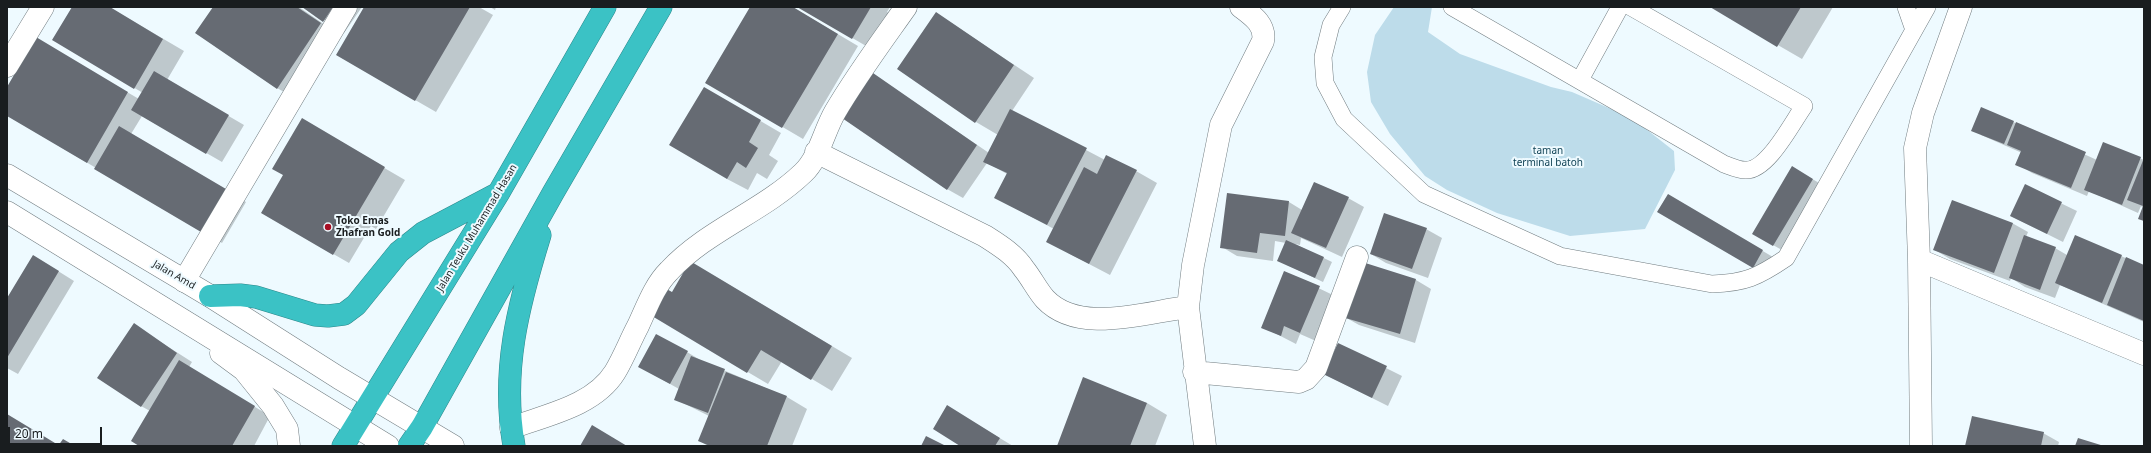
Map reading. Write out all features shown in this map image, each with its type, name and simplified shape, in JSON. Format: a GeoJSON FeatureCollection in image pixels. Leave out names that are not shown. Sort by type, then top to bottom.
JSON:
{"type":"FeatureCollection","features":[{"type":"Feature","properties":{"kind":"highway","name":"Jalan Teuku Muhammad Hasan"},"geometry":{"type":"LineString","coordinates":[[343,446],[498,194],[605,7]]}},
{"type":"Feature","properties":{"kind":"highway"},"geometry":{"type":"LineString","coordinates":[[409,446],[422,427],[553,194],[661,7]]}},
{"type":"Feature","properties":{"kind":"highway"},"geometry":{"type":"LineString","coordinates":[[210,296],[240,295],[256,297],[315,315],[328,316],[344,314],[356,305],[399,252],[417,238],[498,194]]}},
{"type":"Feature","properties":{"kind":"highway"},"geometry":{"type":"LineString","coordinates":[[512,437],[509,382],[513,341],[522,292],[553,194]]}},
{"type":"Feature","properties":{"kind":"street"},"geometry":{"type":"LineString","coordinates":[[7,66],[43,7]]}},
{"type":"Feature","properties":{"kind":"street"},"geometry":{"type":"LineString","coordinates":[[184,281],[346,7]]}},
{"type":"Feature","properties":{"kind":"street"},"geometry":{"type":"LineString","coordinates":[[512,437],[587,398],[604,386],[615,372],[657,286],[668,271],[699,244],[786,188],[804,172],[816,152],[835,112],[906,7]]}},
{"type":"Feature","properties":{"kind":"street"},"geometry":{"type":"LineString","coordinates":[[1205,446],[1194,372],[1188,307],[1193,265],[1221,125],[1263,41],[1264,34],[1256,18],[1240,7]]}},
{"type":"Feature","properties":{"kind":"street"},"geometry":{"type":"LineString","coordinates":[[1921,446],[1919,260],[1915,148],[1923,113],[1961,7]]}},
{"type":"Feature","properties":{"kind":"street"},"geometry":{"type":"LineString","coordinates":[[816,152],[985,236],[1008,251],[1024,268],[1046,300],[1064,312],[1085,318],[1106,319],[1188,307]]}},
{"type":"Feature","properties":{"kind":"street","name":"Jalan Amd"},"geometry":{"type":"LineString","coordinates":[[7,175],[210,296],[339,378],[453,446]]}},
{"type":"Feature","properties":{"kind":"street"},"geometry":{"type":"LineString","coordinates":[[7,212],[327,407],[388,446]]}},
{"type":"Feature","properties":{"kind":"street"},"geometry":{"type":"LineString","coordinates":[[1194,372],[1299,382],[1306,379],[1316,368],[1357,257]]}},
{"type":"Feature","properties":{"kind":"street"},"geometry":{"type":"LineString","coordinates":[[1919,260],[2144,354]]}},
{"type":"Feature","properties":{"kind":"street"},"geometry":{"type":"LineString","coordinates":[[143,295],[244,370],[273,406],[288,438]]}},
{"type":"Feature","properties":{"kind":"lane"},"geometry":{"type":"LineString","coordinates":[[1342,7],[1331,25],[1323,57],[1325,83],[1344,119],[1424,194],[1560,256],[1712,284],[1733,283],[1760,276],[1786,258],[1927,7]]}},
{"type":"Feature","properties":{"kind":"lane"},"geometry":{"type":"LineString","coordinates":[[1452,7],[1724,164],[1745,170],[1758,167],[1768,160],[1804,106],[1631,7]]}},
{"type":"Feature","properties":{"kind":"lane"},"geometry":{"type":"LineString","coordinates":[[1580,80],[1620,7]]}},
{"type":"Feature","properties":{"kind":"lane"},"geometry":{"type":"LineString","coordinates":[[1906,7],[1914,30]]}},
{"type":"Feature","properties":{"kind":"green space","name":"taman terminal batoh"},"geometry":{"type":"Polygon","coordinates":[[[1394,7],[1432,7],[1428,32],[1460,54],[1551,87],[1572,92],[1632,118],[1674,151],[1675,170],[1645,229],[1570,236],[1497,213],[1447,190],[1425,176],[1390,134],[1371,102],[1367,72],[1375,35],[1394,7]]]}},
{"type":"Feature","properties":{"kind":"building"},"geometry":{"type":"Polygon","coordinates":[[[72,7],[110,7],[163,39],[134,89],[52,40],[72,7]]]}},
{"type":"Feature","properties":{"kind":"building"},"geometry":{"type":"Polygon","coordinates":[[[213,7],[297,7],[321,23],[277,89],[195,33],[213,7]]]}},
{"type":"Feature","properties":{"kind":"building"},"geometry":{"type":"Polygon","coordinates":[[[302,7],[333,7],[323,22],[302,7]]]}},
{"type":"Feature","properties":{"kind":"building"},"geometry":{"type":"Polygon","coordinates":[[[364,7],[470,7],[415,101],[336,55],[364,7]]]}},
{"type":"Feature","properties":{"kind":"building"},"geometry":{"type":"Polygon","coordinates":[[[750,7],[793,7],[838,34],[782,128],[705,83],[750,7]]]}},
{"type":"Feature","properties":{"kind":"building"},"geometry":{"type":"Polygon","coordinates":[[[797,7],[871,7],[852,39],[797,7]]]}},
{"type":"Feature","properties":{"kind":"building"},"geometry":{"type":"Polygon","coordinates":[[[1710,7],[1801,7],[1777,47],[1710,7]]]}},
{"type":"Feature","properties":{"kind":"building"},"geometry":{"type":"Polygon","coordinates":[[[936,12],[1014,65],[975,123],[897,69],[936,12]]]}},
{"type":"Feature","properties":{"kind":"building"},"geometry":{"type":"Polygon","coordinates":[[[36,37],[128,92],[87,163],[7,116],[7,87],[36,37]]]}},
{"type":"Feature","properties":{"kind":"building"},"geometry":{"type":"Polygon","coordinates":[[[154,71],[229,115],[206,154],[131,110],[154,71]]]}},
{"type":"Feature","properties":{"kind":"building"},"geometry":{"type":"Polygon","coordinates":[[[873,73],[977,145],[947,190],[842,118],[873,73]]]}},
{"type":"Feature","properties":{"kind":"building"},"geometry":{"type":"Polygon","coordinates":[[[704,87],[761,120],[749,142],[758,148],[746,168],[737,162],[727,179],[669,145],[704,87]]]}},
{"type":"Feature","properties":{"kind":"building"},"geometry":{"type":"Polygon","coordinates":[[[1981,107],[2014,121],[2004,144],[1971,131],[1981,107]]]}},
{"type":"Feature","properties":{"kind":"building"},"geometry":{"type":"Polygon","coordinates":[[[1010,109],[1087,148],[1047,225],[994,198],[1007,173],[983,162],[1010,109]]]}},
{"type":"Feature","properties":{"kind":"building"},"geometry":{"type":"Polygon","coordinates":[[[302,118],[385,167],[333,255],[261,213],[283,175],[272,169],[302,118]]]}},
{"type":"Feature","properties":{"kind":"building"},"geometry":{"type":"Polygon","coordinates":[[[2016,122],[2086,152],[2071,188],[2015,165],[2021,151],[2007,145],[2016,122]]]}},
{"type":"Feature","properties":{"kind":"building"},"geometry":{"type":"Polygon","coordinates":[[[119,126],[226,189],[201,232],[94,169],[119,126]]]}},
{"type":"Feature","properties":{"kind":"building"},"geometry":{"type":"Polygon","coordinates":[[[2103,142],[2141,157],[2122,205],[2084,190],[2103,142]]]}},
{"type":"Feature","properties":{"kind":"building"},"geometry":{"type":"Polygon","coordinates":[[[1106,155],[1137,170],[1089,264],[1046,242],[1084,167],[1097,174],[1106,155]]]}},
{"type":"Feature","properties":{"kind":"building"},"geometry":{"type":"Polygon","coordinates":[[[2144,158],[2144,221],[2138,219],[2143,206],[2127,200],[2144,158]]]}},
{"type":"Feature","properties":{"kind":"building"},"geometry":{"type":"Polygon","coordinates":[[[1792,166],[1813,179],[1773,246],[1752,234],[1792,166]]]}},
{"type":"Feature","properties":{"kind":"building"},"geometry":{"type":"Polygon","coordinates":[[[1314,182],[1349,197],[1326,248],[1291,233],[1314,182]]]}},
{"type":"Feature","properties":{"kind":"building"},"geometry":{"type":"Polygon","coordinates":[[[2025,184],[2062,202],[2047,234],[2010,216],[2025,184]]]}},
{"type":"Feature","properties":{"kind":"building"},"geometry":{"type":"Polygon","coordinates":[[[1227,193],[1289,201],[1285,236],[1260,233],[1257,253],[1220,248],[1227,193]]]}},
{"type":"Feature","properties":{"kind":"building"},"geometry":{"type":"Polygon","coordinates":[[[1668,194],[1763,250],[1753,268],[1657,212],[1668,194]]]}},
{"type":"Feature","properties":{"kind":"building"},"geometry":{"type":"Polygon","coordinates":[[[1952,200],[2013,223],[1994,273],[1933,250],[1952,200]]]}},
{"type":"Feature","properties":{"kind":"building"},"geometry":{"type":"Polygon","coordinates":[[[1384,213],[1427,228],[1412,269],[1370,254],[1384,213]]]}},
{"type":"Feature","properties":{"kind":"building"},"geometry":{"type":"Polygon","coordinates":[[[2024,235],[2056,247],[2040,290],[2009,278],[2024,235]]]}},
{"type":"Feature","properties":{"kind":"building"},"geometry":{"type":"Polygon","coordinates":[[[2075,235],[2122,255],[2102,303],[2055,283],[2075,235]]]}},
{"type":"Feature","properties":{"kind":"building"},"geometry":{"type":"Polygon","coordinates":[[[1286,240],[1324,257],[1315,278],[1277,261],[1286,240]]]}},
{"type":"Feature","properties":{"kind":"building"},"geometry":{"type":"Polygon","coordinates":[[[33,255],[59,271],[7,358],[7,298],[33,255]]]}},
{"type":"Feature","properties":{"kind":"building"},"geometry":{"type":"Polygon","coordinates":[[[2126,257],[2144,265],[2144,321],[2107,305],[2126,257]]]}},
{"type":"Feature","properties":{"kind":"building"},"geometry":{"type":"Polygon","coordinates":[[[690,261],[832,346],[811,380],[761,350],[747,373],[647,313],[663,287],[672,292],[690,261]]]}},
{"type":"Feature","properties":{"kind":"building"},"geometry":{"type":"Polygon","coordinates":[[[1359,261],[1416,279],[1400,334],[1342,317],[1359,261]]]}},
{"type":"Feature","properties":{"kind":"building"},"geometry":{"type":"Polygon","coordinates":[[[1284,271],[1320,286],[1300,333],[1284,326],[1281,336],[1261,328],[1284,271]]]}},
{"type":"Feature","properties":{"kind":"building"},"geometry":{"type":"Polygon","coordinates":[[[134,323],[177,353],[141,407],[97,378],[134,323]]]}},
{"type":"Feature","properties":{"kind":"building"},"geometry":{"type":"Polygon","coordinates":[[[656,334],[688,351],[670,384],[638,367],[656,334]]]}},
{"type":"Feature","properties":{"kind":"building"},"geometry":{"type":"Polygon","coordinates":[[[1338,343],[1387,366],[1372,398],[1323,374],[1338,343]]]}},
{"type":"Feature","properties":{"kind":"building"},"geometry":{"type":"Polygon","coordinates":[[[691,356],[725,369],[708,413],[674,400],[691,356]]]}},
{"type":"Feature","properties":{"kind":"building"},"geometry":{"type":"Polygon","coordinates":[[[179,360],[255,406],[232,446],[139,446],[131,441],[179,360]]]}},
{"type":"Feature","properties":{"kind":"building"},"geometry":{"type":"Polygon","coordinates":[[[726,372],[787,396],[767,446],[710,446],[698,441],[726,372]]]}},
{"type":"Feature","properties":{"kind":"building"},"geometry":{"type":"Polygon","coordinates":[[[1083,377],[1147,403],[1130,446],[1057,446],[1083,377]]]}},
{"type":"Feature","properties":{"kind":"building"},"geometry":{"type":"Polygon","coordinates":[[[947,405],[1000,438],[995,446],[960,446],[933,429],[947,405]]]}},
{"type":"Feature","properties":{"kind":"building"},"geometry":{"type":"Polygon","coordinates":[[[7,414],[55,443],[53,446],[7,446],[7,414]]]}},
{"type":"Feature","properties":{"kind":"building"},"geometry":{"type":"Polygon","coordinates":[[[1972,416],[2044,432],[2041,446],[1965,446],[1972,416]]]}},
{"type":"Feature","properties":{"kind":"building"},"geometry":{"type":"Polygon","coordinates":[[[592,425],[627,446],[580,446],[592,425]]]}},
{"type":"Feature","properties":{"kind":"building"},"geometry":{"type":"Polygon","coordinates":[[[926,436],[946,446],[921,446],[926,436]]]}},
{"type":"Feature","properties":{"kind":"building"},"geometry":{"type":"Polygon","coordinates":[[[2078,438],[2104,446],[2075,446],[2078,438]]]}},
{"type":"Feature","properties":{"kind":"building"},"geometry":{"type":"Polygon","coordinates":[[[63,439],[75,446],[58,446],[63,439]]]}},
{"type":"Feature","properties":{"kind":"place","name":"Toko Emas Zhafran Gold"},"geometry":{"type":"Point","coordinates":[328,227]}}]}
